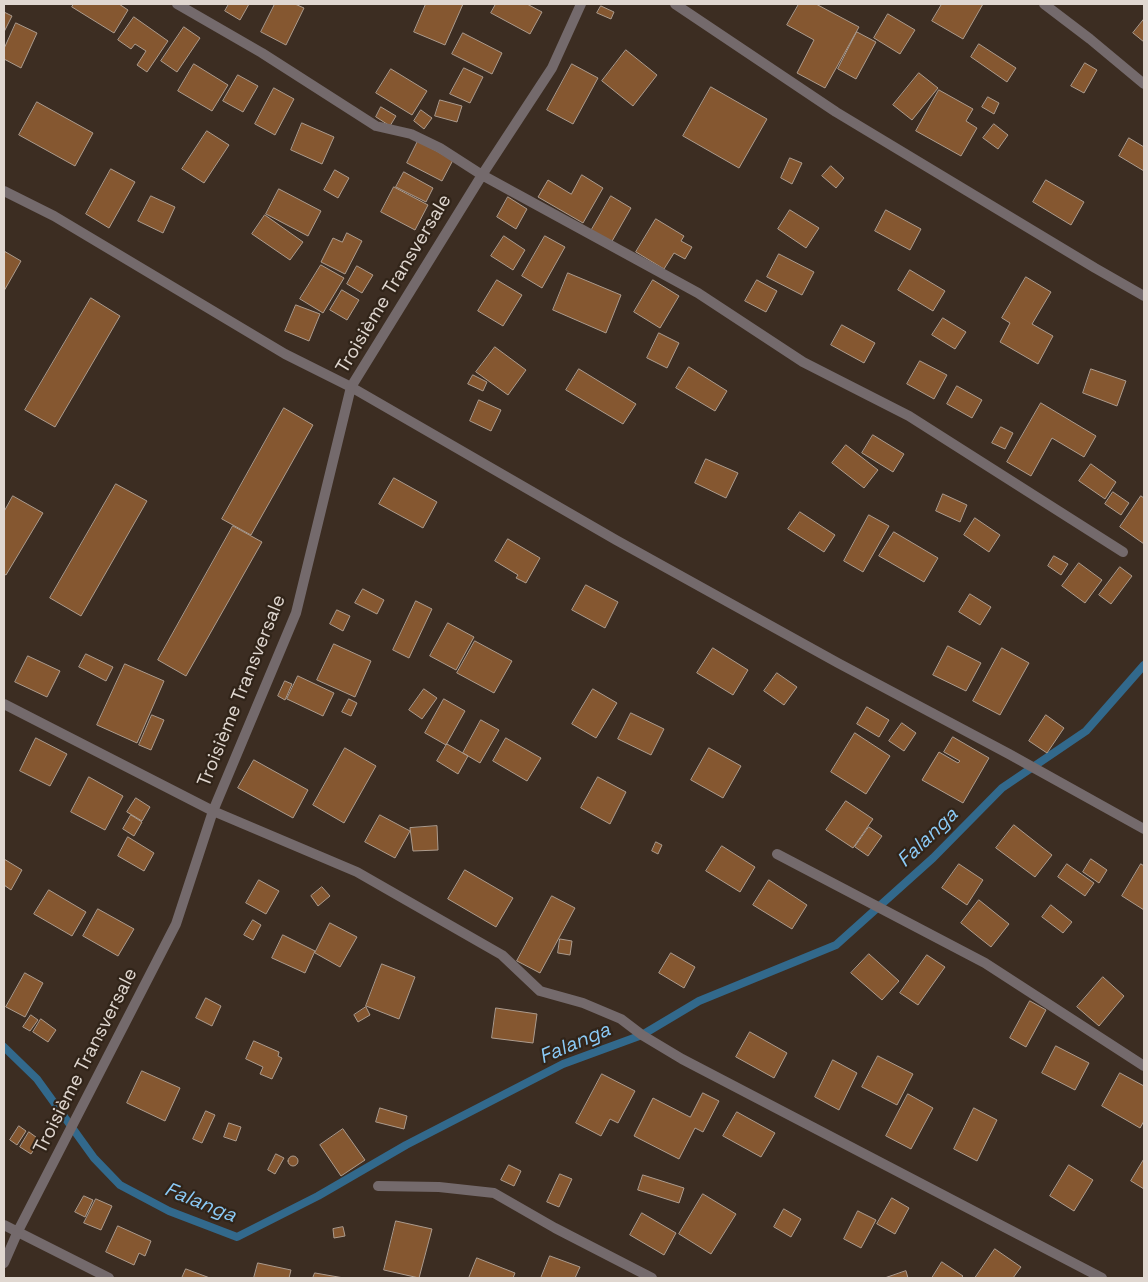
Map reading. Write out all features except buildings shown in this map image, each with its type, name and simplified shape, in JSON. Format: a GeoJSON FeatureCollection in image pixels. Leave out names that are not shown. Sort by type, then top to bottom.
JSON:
{"type":"FeatureCollection","features":[{"type":"Feature","properties":{"kind":"street"},"geometry":{"type":"LineString","coordinates":[[177,4],[262,53],[376,126],[411,134],[440,148],[482,175],[698,293],[803,362],[909,416],[1123,552]]}},
{"type":"Feature","properties":{"kind":"street","name":"Troisième Transversale"},"geometry":{"type":"LineString","coordinates":[[4,1263],[18,1231],[176,924],[213,811],[296,613],[351,387],[482,175],[552,68],[580,4]]}},
{"type":"Feature","properties":{"kind":"street"},"geometry":{"type":"LineString","coordinates":[[675,4],[836,112],[1144,296]]}},
{"type":"Feature","properties":{"kind":"street"},"geometry":{"type":"LineString","coordinates":[[1044,4],[1144,84]]}},
{"type":"Feature","properties":{"kind":"street"},"geometry":{"type":"LineString","coordinates":[[4,191],[54,216],[285,354],[351,387],[633,550],[1144,829]]}},
{"type":"Feature","properties":{"kind":"street"},"geometry":{"type":"LineString","coordinates":[[4,704],[213,811],[357,872],[502,954],[540,991],[583,1003],[621,1018],[642,1034],[682,1059],[1102,1278]]}},
{"type":"Feature","properties":{"kind":"street"},"geometry":{"type":"LineString","coordinates":[[777,854],[985,963],[1144,1066]]}},
{"type":"Feature","properties":{"kind":"street"},"geometry":{"type":"LineString","coordinates":[[378,1186],[439,1187],[494,1193],[555,1228],[652,1278]]}},
{"type":"Feature","properties":{"kind":"street"},"geometry":{"type":"LineString","coordinates":[[4,1225],[109,1278]]}},
{"type":"Feature","properties":{"kind":"waterway","name":"Falanga"},"geometry":{"type":"LineString","coordinates":[[4,1047],[37,1079],[94,1158],[120,1185],[169,1211],[237,1237],[318,1196],[406,1145],[563,1064],[642,1035],[699,1001],[836,945],[933,858],[1002,788],[1086,731],[1144,665]]}}]}
